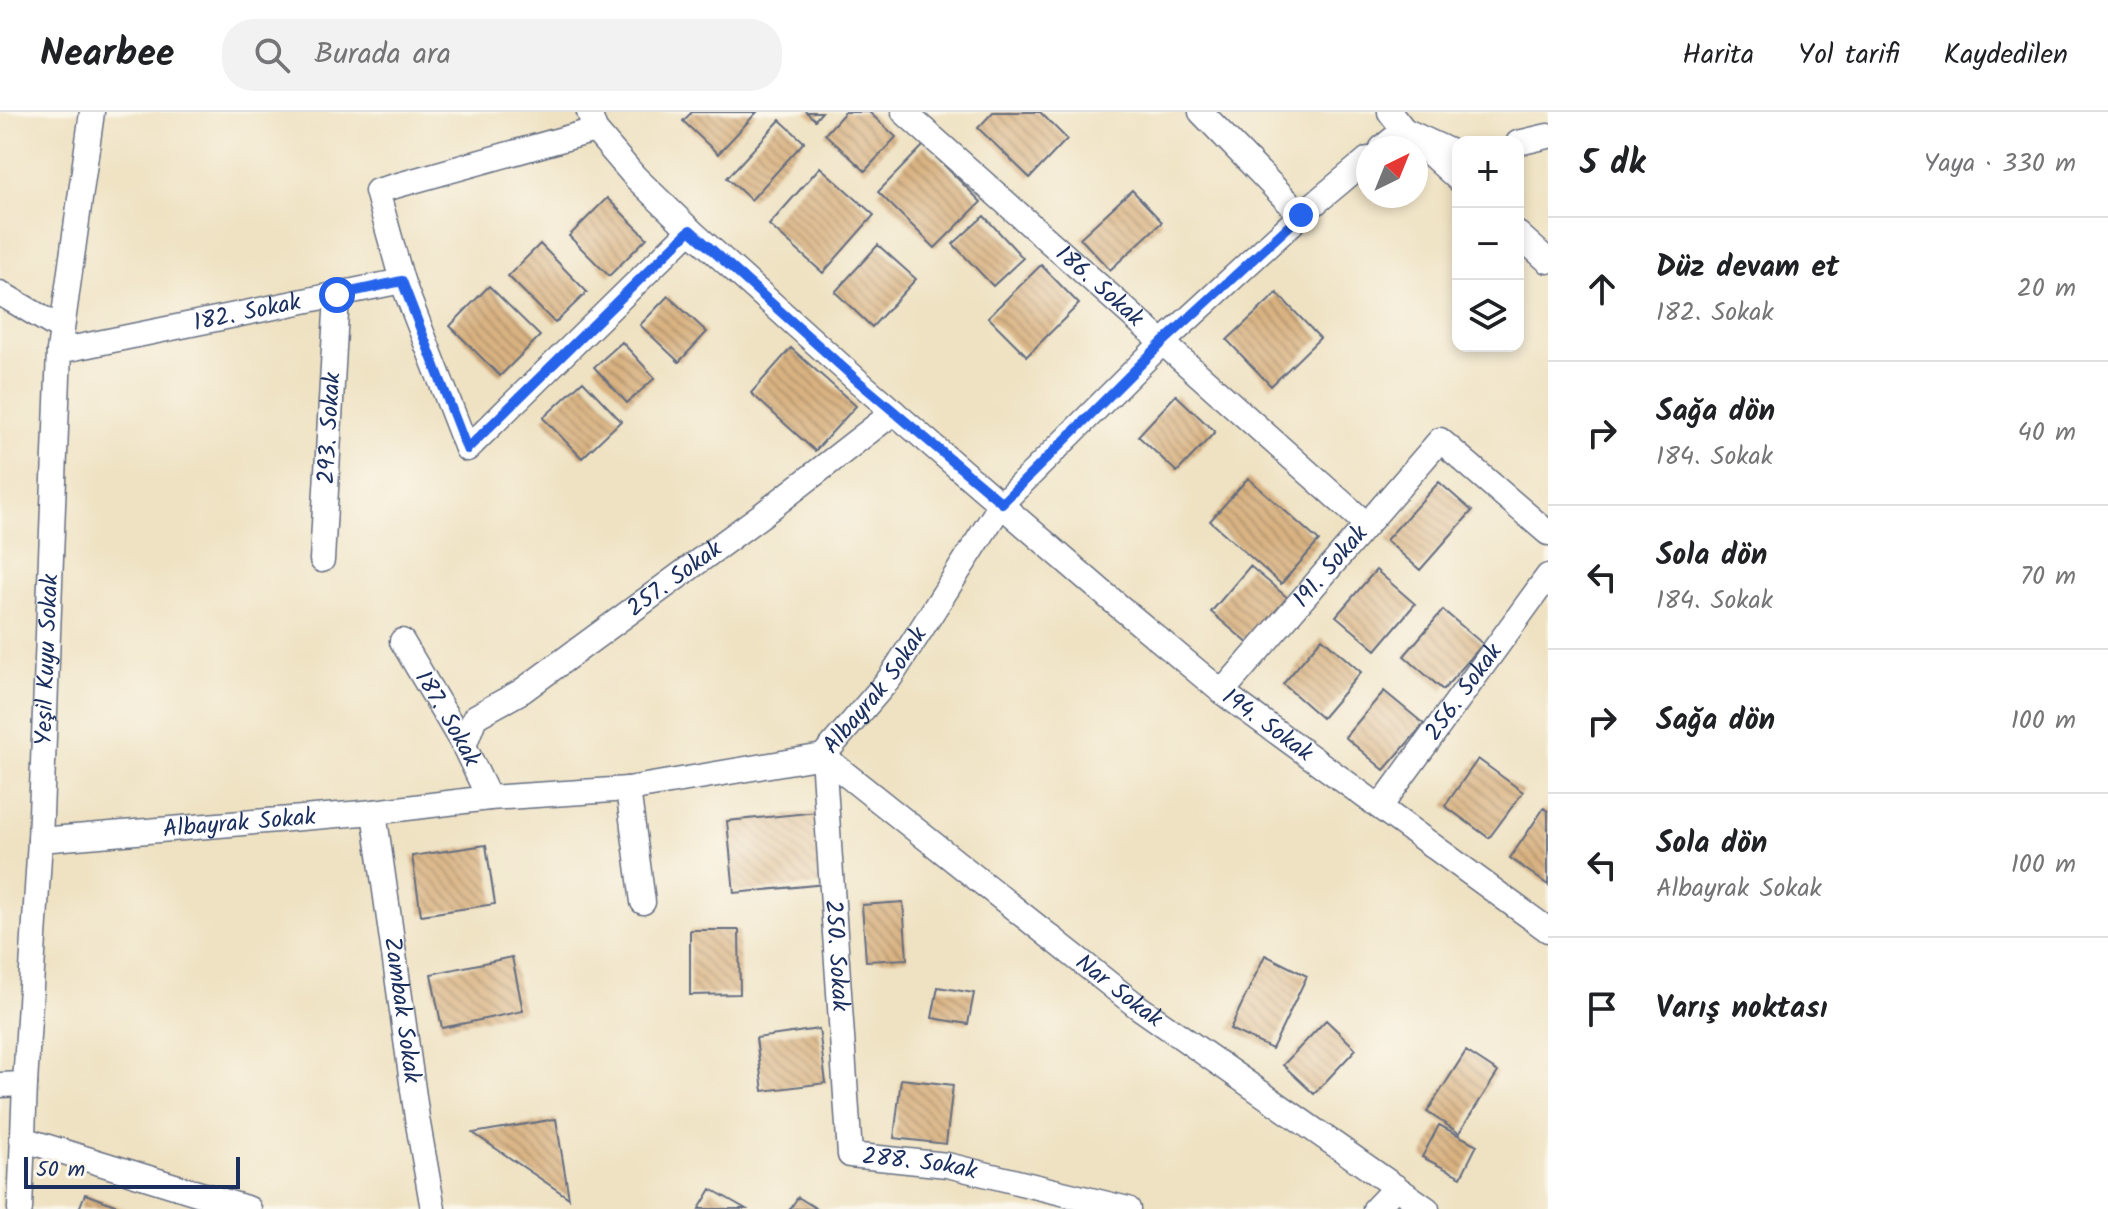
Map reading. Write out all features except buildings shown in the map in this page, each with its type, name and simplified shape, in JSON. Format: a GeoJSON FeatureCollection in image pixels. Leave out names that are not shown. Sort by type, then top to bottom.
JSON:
{"type":"FeatureCollection","features":[{"type":"Feature","properties":{"kind":"street","name":"Yeşil Kuyu Sokak"},"geometry":{"type":"LineString","coordinates":[[20,1209],[40,840],[60,340],[92,112]]}},
{"type":"Feature","properties":{"kind":"street","name":"186. Sokak"},"geometry":{"type":"LineString","coordinates":[[904,112],[1366,524]]}},
{"type":"Feature","properties":{"kind":"street"},"geometry":{"type":"LineString","coordinates":[[1201,112],[1301,215]]}},
{"type":"Feature","properties":{"kind":"street"},"geometry":{"type":"LineString","coordinates":[[592,121],[377,191],[402,281],[467,449],[690,230]]}},
{"type":"Feature","properties":{"kind":"street","name":"194. Sokak"},"geometry":{"type":"LineString","coordinates":[[592,121],[635,177],[690,230],[894,412],[1222,692],[1548,929]]}},
{"type":"Feature","properties":{"kind":"street"},"geometry":{"type":"LineString","coordinates":[[1397,121],[1452,152]]}},
{"type":"Feature","properties":{"kind":"street"},"geometry":{"type":"LineString","coordinates":[[1397,121],[1452,173]]}},
{"type":"Feature","properties":{"kind":"street"},"geometry":{"type":"LineString","coordinates":[[1524,142],[1548,136]]}},
{"type":"Feature","properties":{"kind":"street","name":"Albayrak Sokak"},"geometry":{"type":"LineString","coordinates":[[40,840],[374,812],[489,798],[628,789],[823,756],[890,678],[1002,503],[1162,343],[1301,215],[1356,169]]}},
{"type":"Feature","properties":{"kind":"street"},"geometry":{"type":"LineString","coordinates":[[1524,239],[1548,261]]}},
{"type":"Feature","properties":{"kind":"street","name":"182. Sokak"},"geometry":{"type":"LineString","coordinates":[[60,340],[337,295],[402,281]]}},
{"type":"Feature","properties":{"kind":"street"},"geometry":{"type":"LineString","coordinates":[[0,293],[60,340]]}},
{"type":"Feature","properties":{"kind":"street","name":"293. Sokak"},"geometry":{"type":"LineString","coordinates":[[322,560],[337,295]]}},
{"type":"Feature","properties":{"kind":"street","name":"257. Sokak"},"geometry":{"type":"LineString","coordinates":[[464,746],[475,717],[535,681],[763,514],[894,412]]}},
{"type":"Feature","properties":{"kind":"street","name":"191. Sokak"},"geometry":{"type":"LineString","coordinates":[[1222,692],[1440,440],[1548,533]]}},
{"type":"Feature","properties":{"kind":"street","name":"256. Sokak"},"geometry":{"type":"LineString","coordinates":[[1380,807],[1548,576]]}},
{"type":"Feature","properties":{"kind":"street","name":"187. Sokak"},"geometry":{"type":"LineString","coordinates":[[402,641],[464,746],[489,798]]}},
{"type":"Feature","properties":{"kind":"street","name":"250. Sokak"},"geometry":{"type":"LineString","coordinates":[[823,756],[850,1155]]}},
{"type":"Feature","properties":{"kind":"street","name":"Nar Sokak"},"geometry":{"type":"LineString","coordinates":[[823,756],[1137,1006],[1427,1209]]}},
{"type":"Feature","properties":{"kind":"street"},"geometry":{"type":"LineString","coordinates":[[628,789],[643,902]]}},
{"type":"Feature","properties":{"kind":"street","name":"Zambak Sokak"},"geometry":{"type":"LineString","coordinates":[[374,812],[417,1118],[433,1209]]}},
{"type":"Feature","properties":{"kind":"street"},"geometry":{"type":"LineString","coordinates":[[0,1085],[25,1084]]}},
{"type":"Feature","properties":{"kind":"street"},"geometry":{"type":"LineString","coordinates":[[22,1139],[249,1209]]}},
{"type":"Feature","properties":{"kind":"street","name":"288. Sokak"},"geometry":{"type":"LineString","coordinates":[[850,1155],[947,1165],[1128,1209]]}},
{"type":"Feature","properties":{"kind":"street"},"geometry":{"type":"LineString","coordinates":[[1375,1209],[1396,1187]]}},
{"type":"Feature","properties":{"kind":"route"},"geometry":{"type":"LineString","coordinates":[[337,295],[402,281],[467,449],[690,230],[859,382],[1002,503],[1162,343],[1301,215]]}}]}
